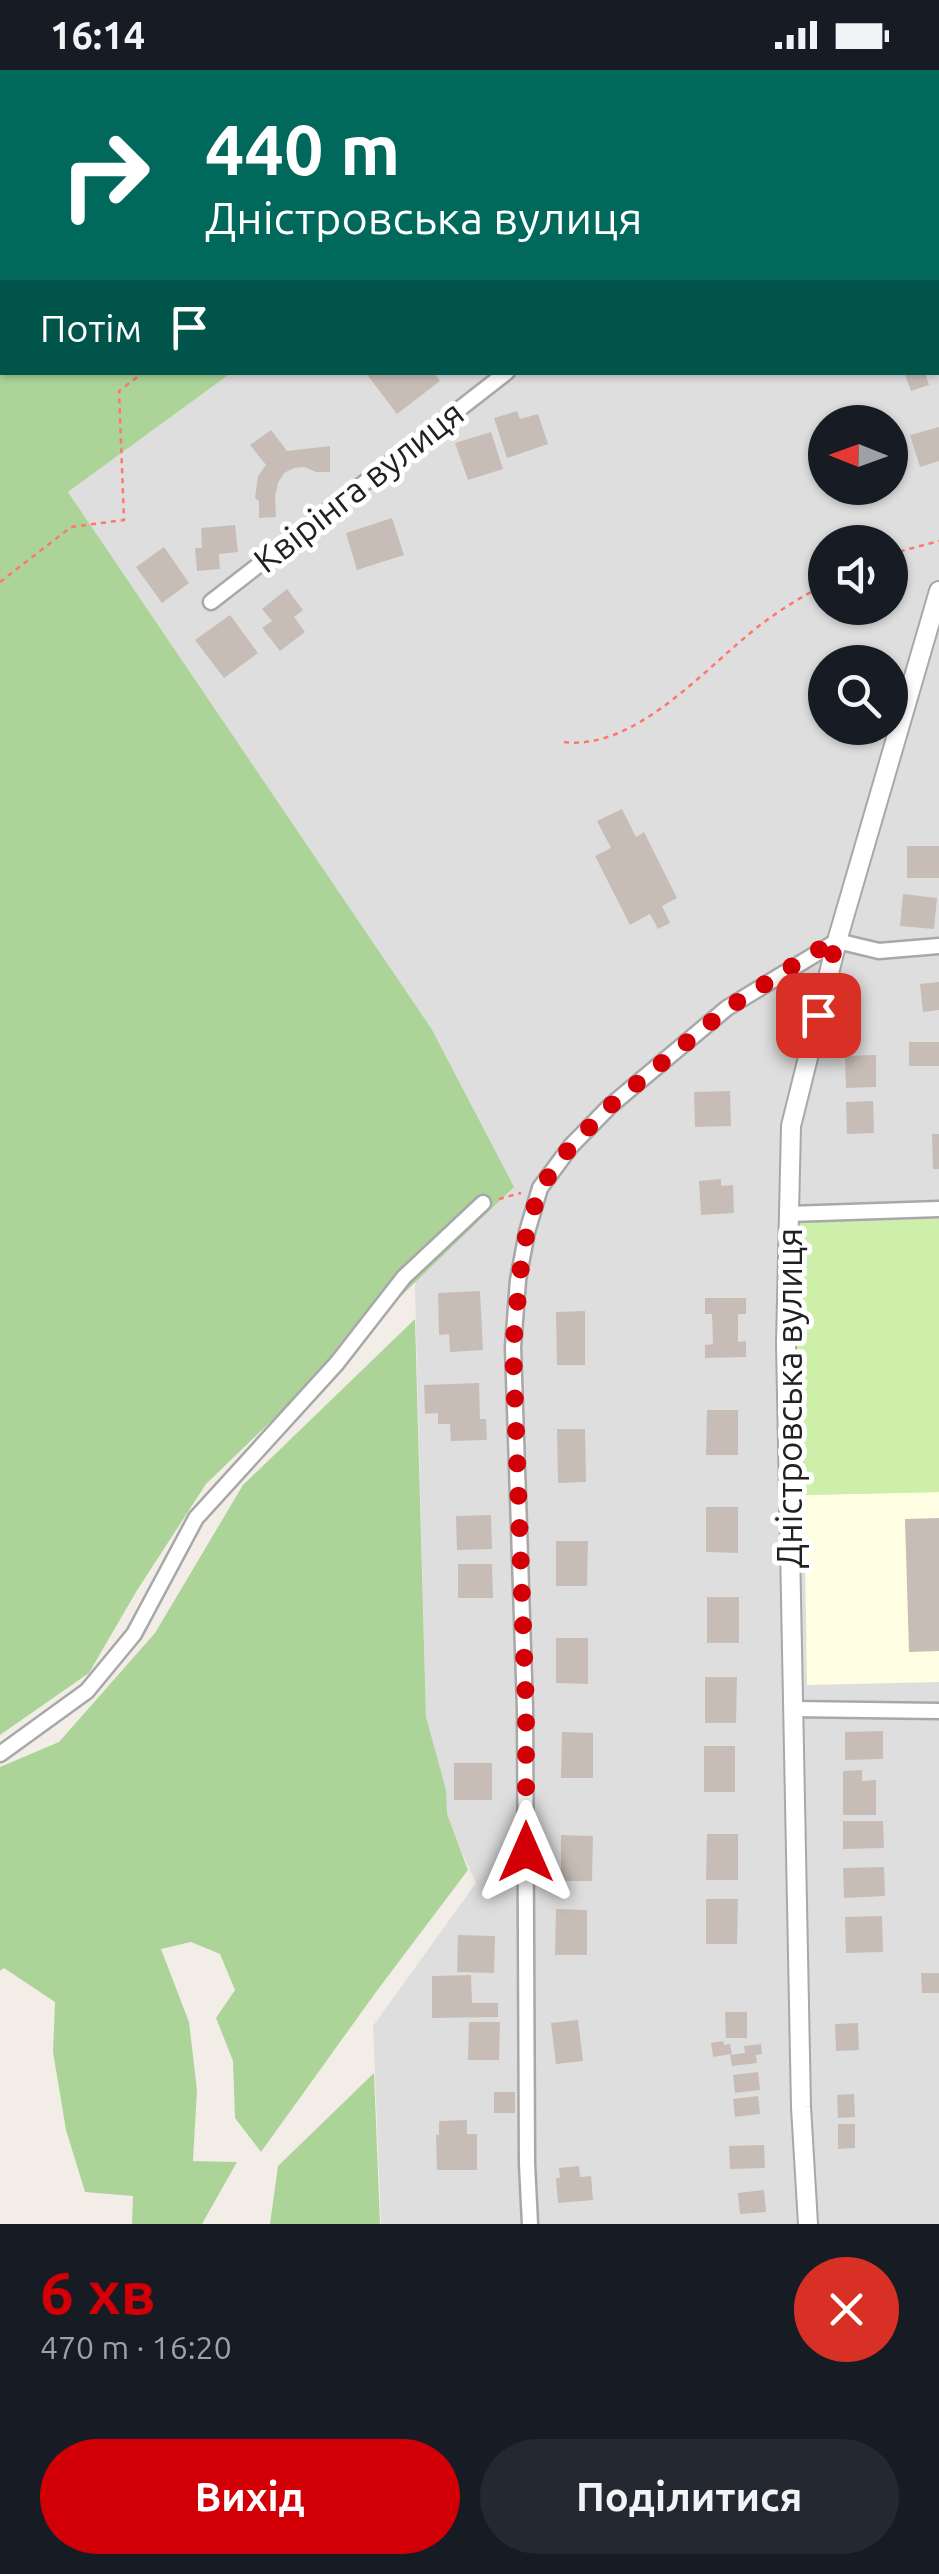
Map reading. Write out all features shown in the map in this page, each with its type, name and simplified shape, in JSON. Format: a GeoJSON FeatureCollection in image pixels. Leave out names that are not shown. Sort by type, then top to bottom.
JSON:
{"type":"FeatureCollection","features":[{"type":"Feature","properties":{"kind":"street","name":"Квірінга вулиця"},"geometry":{"type":"LineString","coordinates":[[211,602],[503,375]]}},
{"type":"Feature","properties":{"kind":"street","name":"Дністровська вулиця"},"geometry":{"type":"LineString","coordinates":[[808,2224],[801,2107],[786,1344],[791,1126],[836,941],[939,592]]}},
{"type":"Feature","properties":{"kind":"street"},"geometry":{"type":"LineString","coordinates":[[530,2224],[526,1708],[513,1347],[518,1280],[540,1188],[571,1146],[610,1106],[728,1008],[814,952],[836,941],[879,952],[939,946]]}},
{"type":"Feature","properties":{"kind":"street"},"geometry":{"type":"LineString","coordinates":[[0,1754],[87,1691],[134,1634],[196,1518],[337,1363],[404,1277],[483,1204]]}},
{"type":"Feature","properties":{"kind":"street"},"geometry":{"type":"LineString","coordinates":[[789,1214],[939,1210]]}},
{"type":"Feature","properties":{"kind":"street"},"geometry":{"type":"LineString","coordinates":[[793,1710],[939,1711]]}},
{"type":"Feature","properties":{"kind":"path"},"geometry":{"type":"LineString","coordinates":[[0,582],[70,527],[124,520],[120,391],[140,375]]}},
{"type":"Feature","properties":{"kind":"path"},"geometry":{"type":"LineString","coordinates":[[908,549],[939,540]]}},
{"type":"Feature","properties":{"kind":"path"},"geometry":{"type":"LineString","coordinates":[[564,742],[580,744],[602,739],[639,722],[674,698],[760,625],[808,594]]}},
{"type":"Feature","properties":{"kind":"path"},"geometry":{"type":"LineString","coordinates":[[483,1204],[540,1188]]}},
{"type":"Feature","properties":{"kind":"shaded area"},"geometry":{"type":"Polygon","coordinates":[[[228,375],[939,375],[939,2224],[381,2224],[373,2026],[476,1883],[452,1831],[436,1782],[426,1717],[415,1289],[431,1028],[68,492],[228,375]]]}},
{"type":"Feature","properties":{"kind":"shaded area"},"geometry":{"type":"Polygon","coordinates":[[[939,1492],[939,1682],[807,1685],[804,1495],[939,1492]]]}},
{"type":"Feature","properties":{"kind":"green space"},"geometry":{"type":"Polygon","coordinates":[[[0,375],[228,375],[68,492],[431,1028],[514,1187],[206,1484],[89,1673],[0,1735],[0,375]]]}},
{"type":"Feature","properties":{"kind":"green space"},"geometry":{"type":"Polygon","coordinates":[[[939,1219],[939,1492],[804,1495],[797,1488],[792,1344],[795,1223],[939,1219]]]}},
{"type":"Feature","properties":{"kind":"green space"},"geometry":{"type":"Polygon","coordinates":[[[415,1319],[426,1717],[446,1790],[447,1814],[468,1870],[261,2152],[235,2118],[233,2061],[216,2018],[235,1990],[220,1954],[191,1942],[161,1949],[189,2022],[197,2090],[193,2161],[237,2162],[202,2224],[132,2224],[133,2196],[85,2192],[66,2130],[53,2052],[55,2002],[4,1968],[0,1971],[0,1767],[59,1742],[155,1633],[243,1485],[415,1319]]]}},
{"type":"Feature","properties":{"kind":"green space"},"geometry":{"type":"Polygon","coordinates":[[[374,2073],[380,2224],[270,2224],[278,2166],[374,2073]]]}},
{"type":"Feature","properties":{"kind":"building"},"geometry":{"type":"Polygon","coordinates":[[[367,375],[436,375],[440,381],[397,414],[367,375]]]}},
{"type":"Feature","properties":{"kind":"building"},"geometry":{"type":"Polygon","coordinates":[[[905,375],[926,375],[929,385],[911,391],[905,375]]]}},
{"type":"Feature","properties":{"kind":"building"},"geometry":{"type":"Polygon","coordinates":[[[517,411],[520,419],[538,414],[548,444],[507,458],[494,418],[517,411]]]}},
{"type":"Feature","properties":{"kind":"building"},"geometry":{"type":"Polygon","coordinates":[[[939,427],[939,461],[920,467],[910,435],[939,427]]]}},
{"type":"Feature","properties":{"kind":"building"},"geometry":{"type":"Polygon","coordinates":[[[271,430],[287,451],[330,446],[330,472],[304,467],[284,473],[275,496],[276,517],[259,518],[259,501],[255,498],[258,476],[266,465],[250,445],[271,430]]]}},
{"type":"Feature","properties":{"kind":"building"},"geometry":{"type":"Polygon","coordinates":[[[491,432],[503,469],[468,480],[455,443],[491,432]]]}},
{"type":"Feature","properties":{"kind":"building"},"geometry":{"type":"Polygon","coordinates":[[[392,518],[404,555],[357,570],[346,533],[392,518]]]}},
{"type":"Feature","properties":{"kind":"building"},"geometry":{"type":"Polygon","coordinates":[[[235,525],[238,552],[219,554],[220,569],[197,571],[195,548],[202,548],[201,528],[235,525]]]}},
{"type":"Feature","properties":{"kind":"building"},"geometry":{"type":"Polygon","coordinates":[[[164,547],[189,583],[162,603],[136,567],[164,547]]]}},
{"type":"Feature","properties":{"kind":"building"},"geometry":{"type":"Polygon","coordinates":[[[287,589],[303,610],[294,617],[305,632],[280,651],[262,628],[272,621],[262,609],[287,589]]]}},
{"type":"Feature","properties":{"kind":"building"},"geometry":{"type":"Polygon","coordinates":[[[230,615],[258,653],[224,678],[195,640],[230,615]]]}},
{"type":"Feature","properties":{"kind":"building"},"geometry":{"type":"Polygon","coordinates":[[[622,809],[636,837],[644,832],[677,898],[662,906],[670,923],[658,929],[650,914],[630,925],[595,856],[611,848],[597,821],[622,809]]]}},
{"type":"Feature","properties":{"kind":"building"},"geometry":{"type":"Polygon","coordinates":[[[907,846],[939,846],[939,878],[907,878],[907,846]]]}},
{"type":"Feature","properties":{"kind":"building"},"geometry":{"type":"Polygon","coordinates":[[[903,894],[937,898],[934,929],[900,926],[903,894]]]}},
{"type":"Feature","properties":{"kind":"building"},"geometry":{"type":"Polygon","coordinates":[[[939,982],[939,1010],[923,1012],[920,984],[939,982]]]}},
{"type":"Feature","properties":{"kind":"building"},"geometry":{"type":"Polygon","coordinates":[[[909,1042],[939,1042],[939,1066],[909,1066],[909,1042]]]}},
{"type":"Feature","properties":{"kind":"building"},"geometry":{"type":"Polygon","coordinates":[[[876,1055],[876,1087],[846,1088],[845,1056],[876,1055]]]}},
{"type":"Feature","properties":{"kind":"building"},"geometry":{"type":"Polygon","coordinates":[[[730,1091],[731,1126],[695,1127],[694,1092],[730,1091]]]}},
{"type":"Feature","properties":{"kind":"building"},"geometry":{"type":"Polygon","coordinates":[[[873,1101],[874,1133],[847,1134],[846,1102],[873,1101]]]}},
{"type":"Feature","properties":{"kind":"building"},"geometry":{"type":"Polygon","coordinates":[[[932,1134],[939,1134],[939,1169],[933,1169],[932,1134]]]}},
{"type":"Feature","properties":{"kind":"building"},"geometry":{"type":"Polygon","coordinates":[[[721,1179],[721,1186],[733,1185],[734,1213],[701,1215],[699,1181],[721,1179]]]}},
{"type":"Feature","properties":{"kind":"building"},"geometry":{"type":"Polygon","coordinates":[[[480,1291],[483,1350],[450,1352],[449,1334],[439,1335],[438,1293],[480,1291]]]}},
{"type":"Feature","properties":{"kind":"building"},"geometry":{"type":"Polygon","coordinates":[[[705,1298],[746,1298],[746,1314],[738,1314],[738,1342],[746,1341],[746,1357],[705,1358],[705,1345],[713,1344],[712,1314],[705,1314],[705,1298]]]}},
{"type":"Feature","properties":{"kind":"building"},"geometry":{"type":"Polygon","coordinates":[[[585,1311],[585,1365],[557,1365],[556,1312],[585,1311]]]}},
{"type":"Feature","properties":{"kind":"building"},"geometry":{"type":"Polygon","coordinates":[[[479,1383],[480,1419],[486,1419],[487,1440],[451,1441],[450,1424],[438,1424],[438,1413],[425,1414],[424,1385],[479,1383]]]}},
{"type":"Feature","properties":{"kind":"building"},"geometry":{"type":"Polygon","coordinates":[[[707,1410],[738,1410],[738,1455],[706,1455],[707,1410]]]}},
{"type":"Feature","properties":{"kind":"building"},"geometry":{"type":"Polygon","coordinates":[[[557,1429],[585,1429],[586,1482],[558,1483],[557,1429]]]}},
{"type":"Feature","properties":{"kind":"building"},"geometry":{"type":"Polygon","coordinates":[[[706,1507],[738,1507],[738,1553],[706,1552],[706,1507]]]}},
{"type":"Feature","properties":{"kind":"building"},"geometry":{"type":"Polygon","coordinates":[[[491,1515],[492,1549],[457,1550],[456,1516],[491,1515]]]}},
{"type":"Feature","properties":{"kind":"building"},"geometry":{"type":"Polygon","coordinates":[[[939,1518],[939,1651],[909,1652],[905,1519],[939,1518]]]}},
{"type":"Feature","properties":{"kind":"building"},"geometry":{"type":"Polygon","coordinates":[[[556,1541],[588,1541],[587,1586],[556,1586],[556,1541]]]}},
{"type":"Feature","properties":{"kind":"building"},"geometry":{"type":"Polygon","coordinates":[[[458,1564],[492,1564],[493,1598],[458,1598],[458,1564]]]}},
{"type":"Feature","properties":{"kind":"building"},"geometry":{"type":"Polygon","coordinates":[[[707,1597],[739,1597],[739,1643],[707,1643],[707,1597]]]}},
{"type":"Feature","properties":{"kind":"building"},"geometry":{"type":"Polygon","coordinates":[[[556,1638],[588,1638],[588,1684],[556,1683],[556,1638]]]}},
{"type":"Feature","properties":{"kind":"building"},"geometry":{"type":"Polygon","coordinates":[[[705,1677],[737,1677],[736,1723],[705,1723],[705,1677]]]}},
{"type":"Feature","properties":{"kind":"building"},"geometry":{"type":"Polygon","coordinates":[[[883,1731],[883,1759],[845,1760],[845,1732],[883,1731]]]}},
{"type":"Feature","properties":{"kind":"building"},"geometry":{"type":"Polygon","coordinates":[[[562,1732],[593,1733],[593,1778],[561,1778],[562,1732]]]}},
{"type":"Feature","properties":{"kind":"building"},"geometry":{"type":"Polygon","coordinates":[[[704,1746],[735,1746],[735,1792],[704,1792],[704,1746]]]}},
{"type":"Feature","properties":{"kind":"building"},"geometry":{"type":"Polygon","coordinates":[[[454,1763],[492,1763],[492,1800],[454,1800],[454,1763]]]}},
{"type":"Feature","properties":{"kind":"building"},"geometry":{"type":"Polygon","coordinates":[[[862,1770],[862,1781],[876,1780],[876,1815],[843,1815],[843,1771],[862,1770]]]}},
{"type":"Feature","properties":{"kind":"building"},"geometry":{"type":"Polygon","coordinates":[[[843,1821],[883,1821],[884,1848],[843,1849],[843,1821]]]}},
{"type":"Feature","properties":{"kind":"building"},"geometry":{"type":"Polygon","coordinates":[[[707,1834],[738,1834],[738,1880],[706,1880],[707,1834]]]}},
{"type":"Feature","properties":{"kind":"building"},"geometry":{"type":"Polygon","coordinates":[[[561,1835],[593,1836],[592,1881],[561,1881],[561,1835]]]}},
{"type":"Feature","properties":{"kind":"building"},"geometry":{"type":"Polygon","coordinates":[[[884,1867],[885,1896],[844,1898],[843,1868],[884,1867]]]}},
{"type":"Feature","properties":{"kind":"building"},"geometry":{"type":"Polygon","coordinates":[[[706,1899],[738,1899],[737,1944],[706,1944],[706,1899]]]}},
{"type":"Feature","properties":{"kind":"building"},"geometry":{"type":"Polygon","coordinates":[[[556,1909],[587,1910],[587,1955],[555,1955],[556,1909]]]}},
{"type":"Feature","properties":{"kind":"building"},"geometry":{"type":"Polygon","coordinates":[[[882,1916],[883,1952],[846,1953],[845,1917],[882,1916]]]}},
{"type":"Feature","properties":{"kind":"building"},"geometry":{"type":"Polygon","coordinates":[[[458,1935],[495,1936],[494,1973],[457,1972],[458,1935]]]}},
{"type":"Feature","properties":{"kind":"building"},"geometry":{"type":"Polygon","coordinates":[[[921,1973],[939,1973],[939,1993],[922,1993],[921,1973]]]}},
{"type":"Feature","properties":{"kind":"building"},"geometry":{"type":"Polygon","coordinates":[[[471,1975],[472,2003],[498,2003],[498,2017],[432,2018],[432,1976],[471,1975]]]}},
{"type":"Feature","properties":{"kind":"building"},"geometry":{"type":"Polygon","coordinates":[[[725,2012],[747,2012],[747,2038],[726,2038],[725,2012]]]}},
{"type":"Feature","properties":{"kind":"building"},"geometry":{"type":"Polygon","coordinates":[[[578,2020],[583,2061],[556,2064],[551,2023],[578,2020]]]}},
{"type":"Feature","properties":{"kind":"building"},"geometry":{"type":"Polygon","coordinates":[[[469,2022],[500,2022],[499,2060],[468,2060],[469,2022]]]}},
{"type":"Feature","properties":{"kind":"building"},"geometry":{"type":"Polygon","coordinates":[[[858,2023],[859,2050],[836,2051],[835,2024],[858,2023]]]}},
{"type":"Feature","properties":{"kind":"building"},"geometry":{"type":"Polygon","coordinates":[[[723,2041],[724,2045],[730,2044],[732,2054],[713,2057],[711,2043],[723,2041]]]}},
{"type":"Feature","properties":{"kind":"building"},"geometry":{"type":"Polygon","coordinates":[[[761,2044],[762,2054],[756,2055],[757,2063],[732,2066],[730,2055],[745,2053],[744,2046],[761,2044]]]}},
{"type":"Feature","properties":{"kind":"building"},"geometry":{"type":"Polygon","coordinates":[[[758,2072],[760,2090],[735,2093],[733,2075],[758,2072]]]}},
{"type":"Feature","properties":{"kind":"building"},"geometry":{"type":"Polygon","coordinates":[[[494,2092],[515,2092],[515,2113],[494,2113],[494,2092]]]}},
{"type":"Feature","properties":{"kind":"building"},"geometry":{"type":"Polygon","coordinates":[[[854,2094],[855,2117],[838,2118],[837,2095],[854,2094]]]}},
{"type":"Feature","properties":{"kind":"building"},"geometry":{"type":"Polygon","coordinates":[[[758,2096],[760,2114],[735,2117],[733,2099],[758,2096]]]}},
{"type":"Feature","properties":{"kind":"building"},"geometry":{"type":"Polygon","coordinates":[[[467,2120],[467,2134],[477,2134],[477,2170],[437,2170],[439,2121],[467,2120]]]}},
{"type":"Feature","properties":{"kind":"building"},"geometry":{"type":"Polygon","coordinates":[[[838,2124],[855,2124],[855,2148],[838,2149],[838,2124]]]}},
{"type":"Feature","properties":{"kind":"building"},"geometry":{"type":"Polygon","coordinates":[[[764,2145],[765,2168],[730,2169],[729,2146],[764,2145]]]}},
{"type":"Feature","properties":{"kind":"building"},"geometry":{"type":"Polygon","coordinates":[[[579,2166],[580,2177],[591,2176],[593,2200],[558,2203],[559,2168],[579,2166]]]}},
{"type":"Feature","properties":{"kind":"building"},"geometry":{"type":"Polygon","coordinates":[[[764,2190],[766,2212],[740,2214],[738,2193],[764,2190]]]}},
{"type":"Feature","properties":{"kind":"route"},"geometry":{"type":"LineString","coordinates":[[526,1852],[526,1708],[513,1347],[522,1256],[540,1188],[571,1146],[610,1106],[728,1008],[836,941],[818,1015]]}}]}
